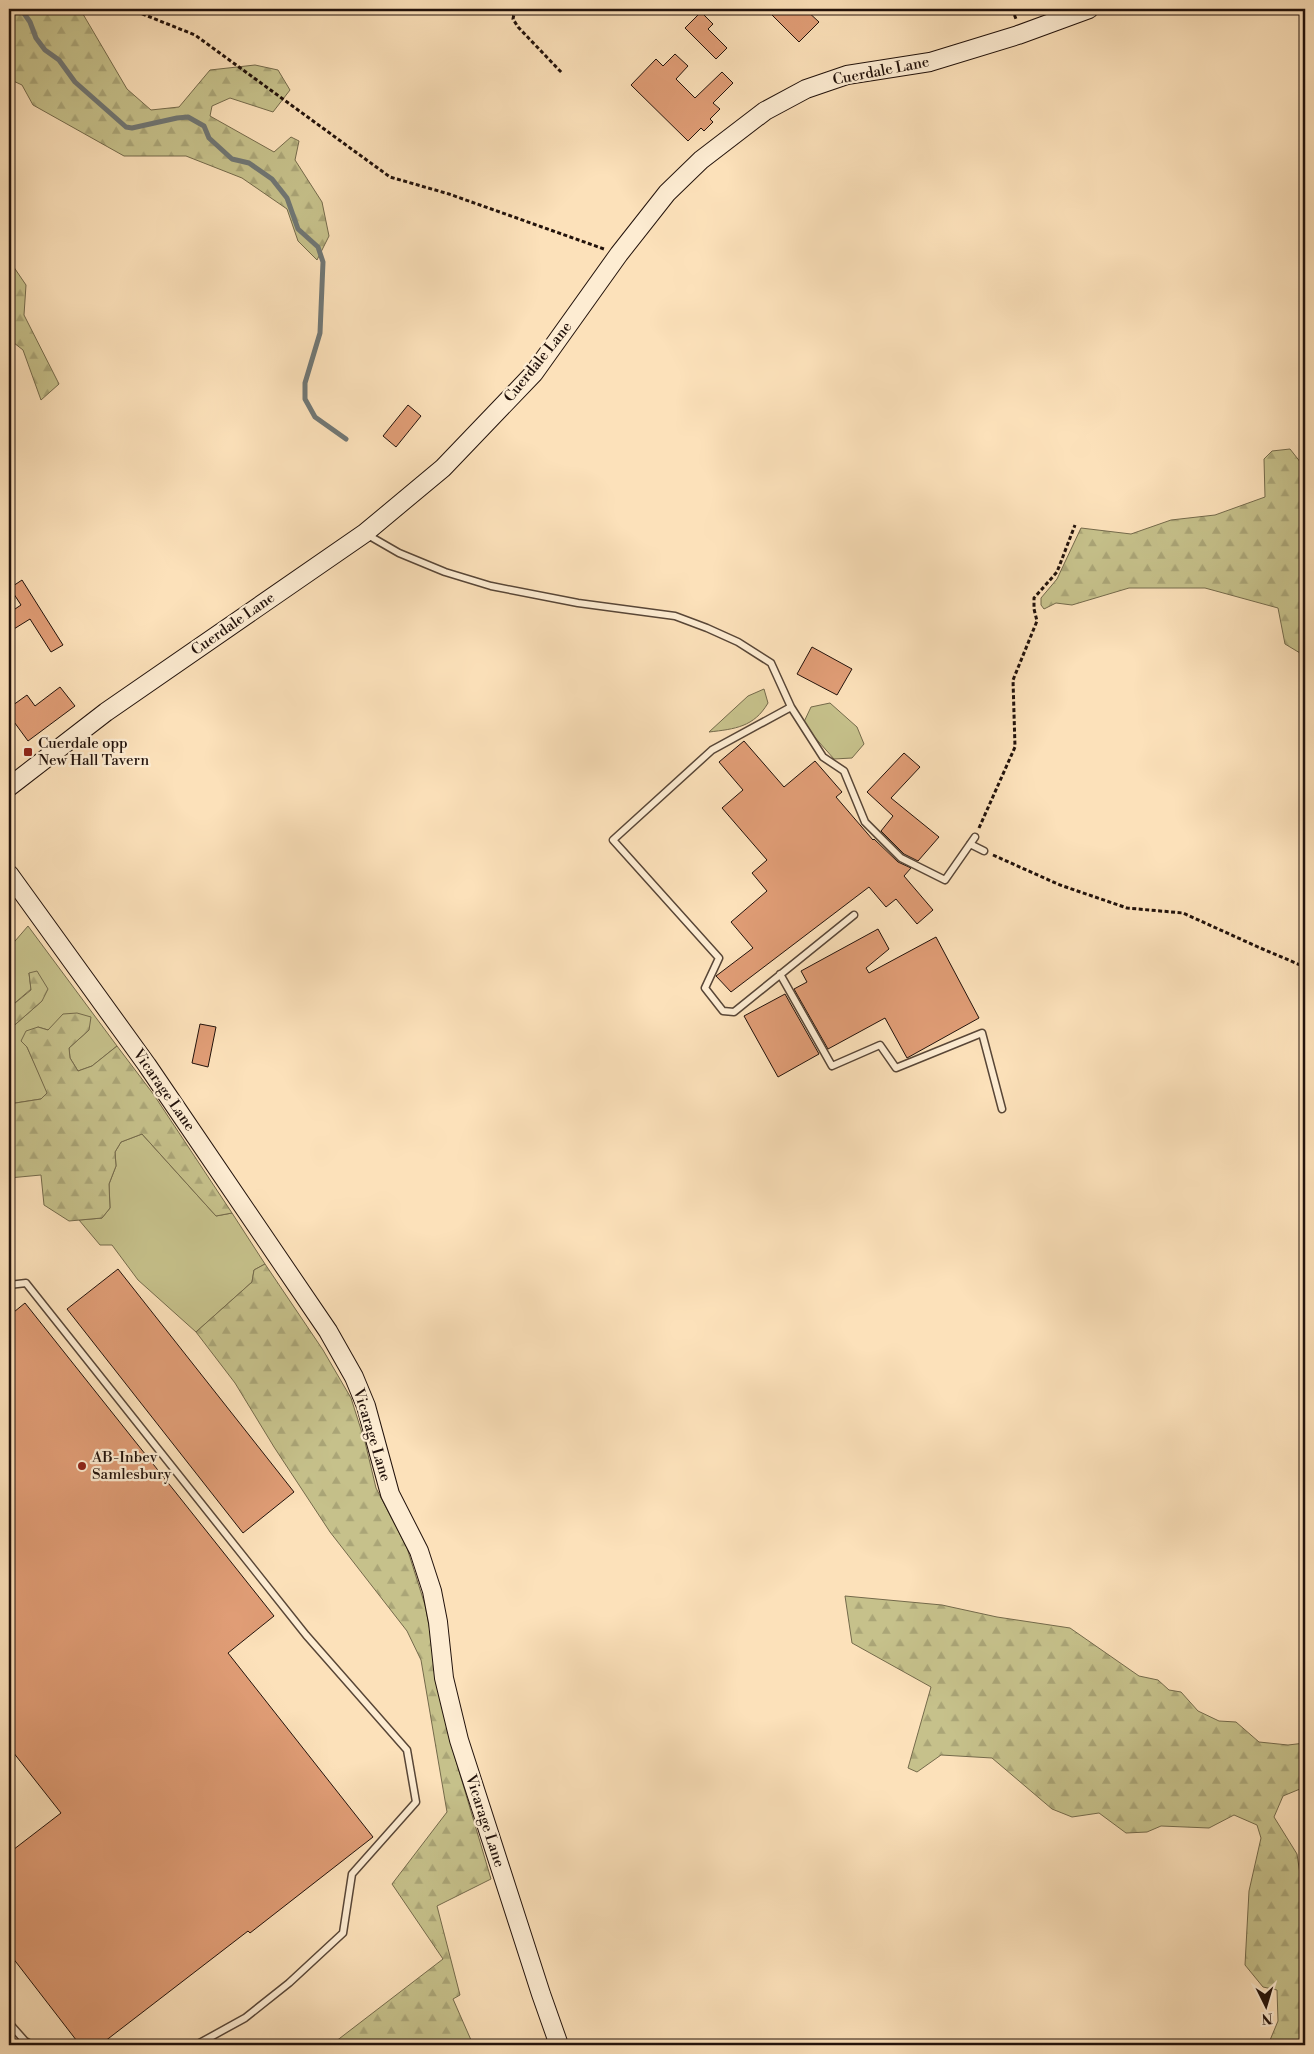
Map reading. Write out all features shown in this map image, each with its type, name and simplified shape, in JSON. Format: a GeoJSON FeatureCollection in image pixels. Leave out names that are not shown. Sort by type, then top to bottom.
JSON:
{"type":"FeatureCollection","features":[{"type":"Feature","properties":{"kind":"main road","name":"Cuerdale Lane"},"geometry":{"type":"LineString","coordinates":[[9,787],[106,712],[365,533],[443,468],[534,373],[619,254],[667,193],[701,160],[765,111],[806,88],[847,75],[930,62],[1018,35],[1089,9]]}},
{"type":"Feature","properties":{"kind":"main road","name":"Vicarage Lane"},"geometry":{"type":"LineString","coordinates":[[9,874],[153,1073],[328,1331],[354,1377],[366,1406],[390,1494],[419,1551],[432,1591],[438,1622],[444,1678],[459,1740],[559,2045]]}},
{"type":"Feature","properties":{"kind":"lane"},"geometry":{"type":"LineString","coordinates":[[365,533],[399,553],[444,572],[491,586],[578,603],[675,616],[738,642],[771,663],[791,707],[823,757],[844,771],[865,822],[901,858],[945,880],[975,837]]}},
{"type":"Feature","properties":{"kind":"lane"},"geometry":{"type":"LineString","coordinates":[[791,707],[712,750],[613,840],[719,958],[705,988],[723,1011],[734,1012],[854,916]]}},
{"type":"Feature","properties":{"kind":"lane"},"geometry":{"type":"LineString","coordinates":[[970,844],[984,851]]}},
{"type":"Feature","properties":{"kind":"lane"},"geometry":{"type":"LineString","coordinates":[[780,974],[832,1066],[880,1045],[896,1068],[982,1033],[1002,1109]]}},
{"type":"Feature","properties":{"kind":"lane"},"geometry":{"type":"LineString","coordinates":[[9,1284],[26,1282],[306,1635],[407,1750],[416,1802],[352,1874],[343,1933],[290,1983],[245,2018],[196,2045]]}},
{"type":"Feature","properties":{"kind":"lane"},"geometry":{"type":"LineString","coordinates":[[9,2023],[24,2041],[32,2045]]}},
{"type":"Feature","properties":{"kind":"path"},"geometry":{"type":"LineString","coordinates":[[130,9],[195,35],[390,177],[449,194],[619,254]]}},
{"type":"Feature","properties":{"kind":"path"},"geometry":{"type":"LineString","coordinates":[[515,9],[513,19],[518,27],[562,73]]}},
{"type":"Feature","properties":{"kind":"path"},"geometry":{"type":"LineString","coordinates":[[975,837],[1015,747],[1014,680],[1037,621],[1034,598],[1057,572],[1075,525]]}},
{"type":"Feature","properties":{"kind":"path"},"geometry":{"type":"LineString","coordinates":[[984,851],[1060,885],[1127,908],[1183,912],[1305,967]]}},
{"type":"Feature","properties":{"kind":"green space"},"geometry":{"type":"Polygon","coordinates":[[[9,9],[80,9],[127,89],[151,110],[179,107],[210,70],[255,65],[278,70],[290,90],[273,112],[230,98],[212,106],[210,116],[274,152],[291,137],[299,141],[295,160],[322,202],[329,236],[317,260],[298,241],[287,209],[242,178],[186,156],[124,156],[33,105],[22,85],[9,79],[9,9]]]}},
{"type":"Feature","properties":{"kind":"green space"},"geometry":{"type":"Polygon","coordinates":[[[9,260],[26,285],[24,315],[59,384],[41,400],[23,350],[9,339],[9,260]]]}},
{"type":"Feature","properties":{"kind":"green space"},"geometry":{"type":"Polygon","coordinates":[[[1290,449],[1305,468],[1305,656],[1285,644],[1278,608],[1205,588],[1129,588],[1072,605],[1056,603],[1044,609],[1041,605],[1041,598],[1057,579],[1081,528],[1131,534],[1171,520],[1215,515],[1265,497],[1264,459],[1272,451],[1290,449]]]}},
{"type":"Feature","properties":{"kind":"green space"},"geometry":{"type":"Polygon","coordinates":[[[764,689],[768,703],[757,717],[735,728],[709,732],[748,696],[764,689]]]}},
{"type":"Feature","properties":{"kind":"green space"},"geometry":{"type":"Polygon","coordinates":[[[830,703],[857,727],[864,744],[852,758],[834,759],[803,724],[811,707],[830,703]]]}},
{"type":"Feature","properties":{"kind":"green space"},"geometry":{"type":"Polygon","coordinates":[[[28,926],[117,1046],[92,1066],[78,1071],[70,1058],[69,1048],[89,1030],[48,1030],[38,1027],[21,1041],[27,1047],[48,1093],[41,1099],[9,1104],[9,1030],[42,1001],[29,973],[31,989],[9,1008],[9,948],[28,926]]]}},
{"type":"Feature","properties":{"kind":"green space"},"geometry":{"type":"Polygon","coordinates":[[[37,971],[48,989],[42,1001],[9,1030],[9,1008],[31,990],[29,973],[37,971]]]}},
{"type":"Feature","properties":{"kind":"green space"},"geometry":{"type":"Polygon","coordinates":[[[77,1013],[91,1017],[89,1030],[69,1048],[70,1058],[78,1071],[92,1066],[117,1046],[154,1095],[232,1213],[216,1216],[142,1134],[121,1142],[115,1152],[116,1166],[109,1184],[110,1208],[102,1218],[69,1221],[44,1205],[41,1175],[9,1178],[9,1104],[41,1099],[47,1093],[27,1047],[21,1041],[26,1031],[38,1027],[48,1030],[63,1014],[77,1013]]]}},
{"type":"Feature","properties":{"kind":"green space"},"geometry":{"type":"Polygon","coordinates":[[[142,1134],[216,1216],[232,1213],[265,1264],[254,1270],[252,1282],[196,1332],[138,1280],[112,1245],[100,1245],[79,1220],[102,1218],[110,1208],[109,1184],[116,1166],[115,1152],[121,1142],[142,1134]]]}},
{"type":"Feature","properties":{"kind":"green space"},"geometry":{"type":"Polygon","coordinates":[[[265,1264],[323,1350],[351,1398],[365,1442],[376,1488],[407,1548],[425,1605],[454,1754],[491,1879],[437,1906],[460,1995],[453,1999],[471,2040],[465,2045],[331,2045],[443,1959],[392,1884],[447,1812],[421,1660],[407,1631],[330,1532],[274,1447],[235,1383],[196,1332],[252,1282],[254,1270],[265,1264]]]}},
{"type":"Feature","properties":{"kind":"green space"},"geometry":{"type":"Polygon","coordinates":[[[845,1596],[942,1605],[997,1617],[1070,1628],[1139,1676],[1158,1680],[1169,1690],[1181,1692],[1198,1711],[1219,1721],[1236,1722],[1259,1742],[1288,1745],[1305,1743],[1305,1796],[1300,1789],[1283,1796],[1274,1817],[1297,1854],[1305,1908],[1301,2045],[1268,2045],[1278,2021],[1277,1990],[1263,1987],[1245,1965],[1249,1891],[1261,1838],[1257,1825],[1234,1815],[1209,1828],[1161,1826],[1147,1832],[1126,1833],[1099,1813],[1072,1817],[1052,1809],[992,1758],[941,1755],[917,1772],[908,1768],[931,1687],[852,1643],[845,1596]]]}},
{"type":"Feature","properties":{"kind":"building"},"geometry":{"type":"Polygon","coordinates":[[[766,9],[805,9],[819,22],[799,42],[766,9]]]}},
{"type":"Feature","properties":{"kind":"building"},"geometry":{"type":"Polygon","coordinates":[[[701,12],[713,24],[708,29],[727,48],[716,59],[685,28],[701,12]]]}},
{"type":"Feature","properties":{"kind":"building"},"geometry":{"type":"Polygon","coordinates":[[[675,54],[688,66],[676,79],[695,98],[722,72],[733,83],[713,103],[720,109],[710,119],[713,122],[704,131],[701,128],[688,141],[631,85],[656,59],[663,66],[675,54]]]}},
{"type":"Feature","properties":{"kind":"building"},"geometry":{"type":"Polygon","coordinates":[[[408,405],[421,416],[396,447],[383,436],[408,405]]]}},
{"type":"Feature","properties":{"kind":"building"},"geometry":{"type":"Polygon","coordinates":[[[22,580],[63,645],[51,652],[30,619],[9,632],[9,613],[21,605],[10,588],[22,580]]]}},
{"type":"Feature","properties":{"kind":"building"},"geometry":{"type":"Polygon","coordinates":[[[812,647],[852,669],[837,695],[797,674],[812,647]]]}},
{"type":"Feature","properties":{"kind":"building"},"geometry":{"type":"Polygon","coordinates":[[[60,687],[75,706],[28,741],[9,715],[9,708],[27,695],[35,706],[60,687]]]}},
{"type":"Feature","properties":{"kind":"building"},"geometry":{"type":"Polygon","coordinates":[[[744,741],[784,787],[815,761],[842,792],[836,797],[873,840],[898,862],[911,868],[904,876],[933,910],[917,924],[896,899],[886,907],[869,887],[731,992],[716,976],[753,948],[731,922],[767,891],[752,873],[767,860],[722,808],[743,790],[719,762],[744,741]]]}},
{"type":"Feature","properties":{"kind":"building"},"geometry":{"type":"Polygon","coordinates":[[[904,753],[920,767],[891,798],[939,837],[918,861],[904,854],[881,831],[893,816],[867,792],[904,753]]]}},
{"type":"Feature","properties":{"kind":"building"},"geometry":{"type":"Polygon","coordinates":[[[878,929],[889,949],[866,968],[869,973],[936,937],[979,1018],[907,1058],[885,1018],[828,1049],[794,989],[807,982],[801,971],[878,929]]]}},
{"type":"Feature","properties":{"kind":"building"},"geometry":{"type":"Polygon","coordinates":[[[785,994],[819,1054],[778,1077],[744,1016],[785,994]]]}},
{"type":"Feature","properties":{"kind":"building"},"geometry":{"type":"Polygon","coordinates":[[[200,1024],[216,1027],[208,1067],[192,1063],[200,1024]]]}},
{"type":"Feature","properties":{"kind":"building"},"geometry":{"type":"Polygon","coordinates":[[[118,1269],[294,1492],[243,1533],[67,1309],[118,1269]]]}},
{"type":"Feature","properties":{"kind":"building"},"geometry":{"type":"Polygon","coordinates":[[[25,1303],[274,1616],[228,1653],[373,1837],[250,1933],[248,1931],[100,2045],[80,2045],[9,1953],[9,1853],[61,1813],[9,1747],[9,1316],[25,1303]]]}},
{"type":"Feature","properties":{"kind":"waterway"},"geometry":{"type":"LineString","coordinates":[[21,9],[30,22],[36,38],[45,50],[59,60],[75,82],[126,127],[132,128],[188,117],[204,126],[209,138],[232,159],[249,163],[272,179],[287,198],[298,229],[318,247],[323,262],[320,333],[305,383],[305,399],[315,417],[346,439]]}},
{"type":"Feature","properties":{"kind":"place","name":"Cuerdale opp New Hall Tavern"},"geometry":{"type":"Point","coordinates":[28,752]}},
{"type":"Feature","properties":{"kind":"place","name":"AB-Inbev Samlesbury"},"geometry":{"type":"Point","coordinates":[82,1466]}}]}
